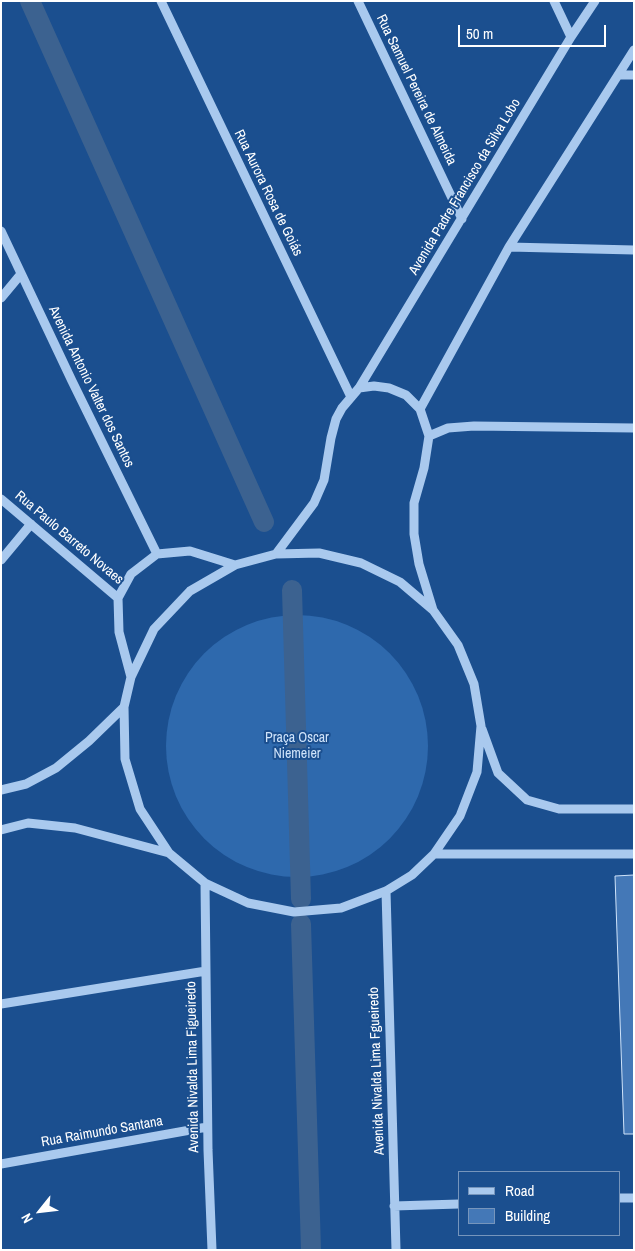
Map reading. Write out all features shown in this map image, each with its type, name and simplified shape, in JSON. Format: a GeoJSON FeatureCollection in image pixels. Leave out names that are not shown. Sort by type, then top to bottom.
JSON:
{"type":"FeatureCollection","features":[{"type":"Feature","properties":{"kind":"street","name":"Rua Aurora Rosa de Goiás"},"geometry":{"type":"LineString","coordinates":[[161,1],[351,397]]}},
{"type":"Feature","properties":{"kind":"street","name":"Rua Samuel Pereira de Almeida"},"geometry":{"type":"LineString","coordinates":[[358,1],[462,218]]}},
{"type":"Feature","properties":{"kind":"street"},"geometry":{"type":"LineString","coordinates":[[554,1],[571,37]]}},
{"type":"Feature","properties":{"kind":"street","name":"Avenida Padre Francisco da Silva Lobo"},"geometry":{"type":"LineString","coordinates":[[276,554],[314,503],[324,480],[331,438],[336,419],[342,408],[359,388],[571,37],[595,1]]}},
{"type":"Feature","properties":{"kind":"street"},"geometry":{"type":"LineString","coordinates":[[420,409],[510,247],[634,50]]}},
{"type":"Feature","properties":{"kind":"street"},"geometry":{"type":"LineString","coordinates":[[618,75],[634,75]]}},
{"type":"Feature","properties":{"kind":"street","name":"Avenida Antonio Valter dos Santos"},"geometry":{"type":"LineString","coordinates":[[1,231],[157,554]]}},
{"type":"Feature","properties":{"kind":"street"},"geometry":{"type":"LineString","coordinates":[[510,247],[634,250]]}},
{"type":"Feature","properties":{"kind":"street"},"geometry":{"type":"LineString","coordinates":[[1,298],[21,274]]}},
{"type":"Feature","properties":{"kind":"street"},"geometry":{"type":"LineString","coordinates":[[359,388],[374,386],[389,388],[406,395],[420,409],[429,436],[424,468],[414,503],[414,534],[419,564],[433,610]]}},
{"type":"Feature","properties":{"kind":"street"},"geometry":{"type":"LineString","coordinates":[[429,436],[448,428],[474,426],[634,428]]}},
{"type":"Feature","properties":{"kind":"street","name":"Rua Paulo Barreto Novaes"},"geometry":{"type":"LineString","coordinates":[[1,499],[118,598]]}},
{"type":"Feature","properties":{"kind":"street"},"geometry":{"type":"LineString","coordinates":[[1,560],[31,524]]}},
{"type":"Feature","properties":{"kind":"street"},"geometry":{"type":"LineString","coordinates":[[157,554],[190,551],[235,565]]}},
{"type":"Feature","properties":{"kind":"street"},"geometry":{"type":"LineString","coordinates":[[481,726],[476,772],[473,781],[460,816],[434,854],[412,875],[386,891],[341,908],[294,912],[248,903],[206,883],[169,853],[140,810],[124,760],[124,707],[131,677],[154,629],[190,591],[235,565],[276,554],[319,553],[361,563],[400,582],[433,610],[458,645],[474,684],[481,726],[498,773],[527,800],[559,809],[634,809]]}},
{"type":"Feature","properties":{"kind":"street","name":"Rua Paulo Barreto Novaes"},"geometry":{"type":"LineString","coordinates":[[131,677],[119,632],[118,598],[131,574],[157,554]]}},
{"type":"Feature","properties":{"kind":"street"},"geometry":{"type":"LineString","coordinates":[[1,790],[26,784],[56,768],[89,741],[124,707]]}},
{"type":"Feature","properties":{"kind":"street"},"geometry":{"type":"LineString","coordinates":[[1,830],[28,823],[75,828],[169,853]]}},
{"type":"Feature","properties":{"kind":"street"},"geometry":{"type":"LineString","coordinates":[[434,854],[634,854]]}},
{"type":"Feature","properties":{"kind":"street","name":"Avenida Nivalda Lima Figueiredo"},"geometry":{"type":"LineString","coordinates":[[206,883],[207,1127],[212,1250]]}},
{"type":"Feature","properties":{"kind":"street","name":"Avenida Nivalda Lima Fgueiredo"},"geometry":{"type":"LineString","coordinates":[[386,891],[396,1250]]}},
{"type":"Feature","properties":{"kind":"street"},"geometry":{"type":"LineString","coordinates":[[1,1004],[206,971]]}},
{"type":"Feature","properties":{"kind":"street","name":"Rua Raimundo Santana"},"geometry":{"type":"LineString","coordinates":[[1,1164],[207,1127]]}},
{"type":"Feature","properties":{"kind":"street"},"geometry":{"type":"LineString","coordinates":[[620,1198],[634,1198]]}},
{"type":"Feature","properties":{"kind":"street"},"geometry":{"type":"LineString","coordinates":[[394,1206],[458,1204]]}},
{"type":"Feature","properties":{"kind":"green space","name":"Praça Oscar Niemeier"},"geometry":{"type":"Polygon","coordinates":[[[284,615],[310,615],[335,620],[359,630],[390,653],[413,684],[423,708],[428,733],[428,759],[423,784],[413,808],[390,839],[359,862],[335,872],[310,877],[284,877],[259,872],[235,862],[214,848],[195,829],[181,808],[171,784],[166,759],[166,733],[171,708],[181,684],[195,663],[214,644],[235,630],[259,620],[284,615]]]}},
{"type":"Feature","properties":{"kind":"building"},"geometry":{"type":"Polygon","coordinates":[[[634,875],[634,1134],[624,1134],[615,876],[634,875]]]}},
{"type":"Feature","properties":{"kind":"waterway"},"geometry":{"type":"LineString","coordinates":[[30,1],[264,522]]}},
{"type":"Feature","properties":{"kind":"waterway"},"geometry":{"type":"LineString","coordinates":[[292,590],[301,899]]}},
{"type":"Feature","properties":{"kind":"waterway"},"geometry":{"type":"LineString","coordinates":[[301,924],[311,1250]]}}]}
